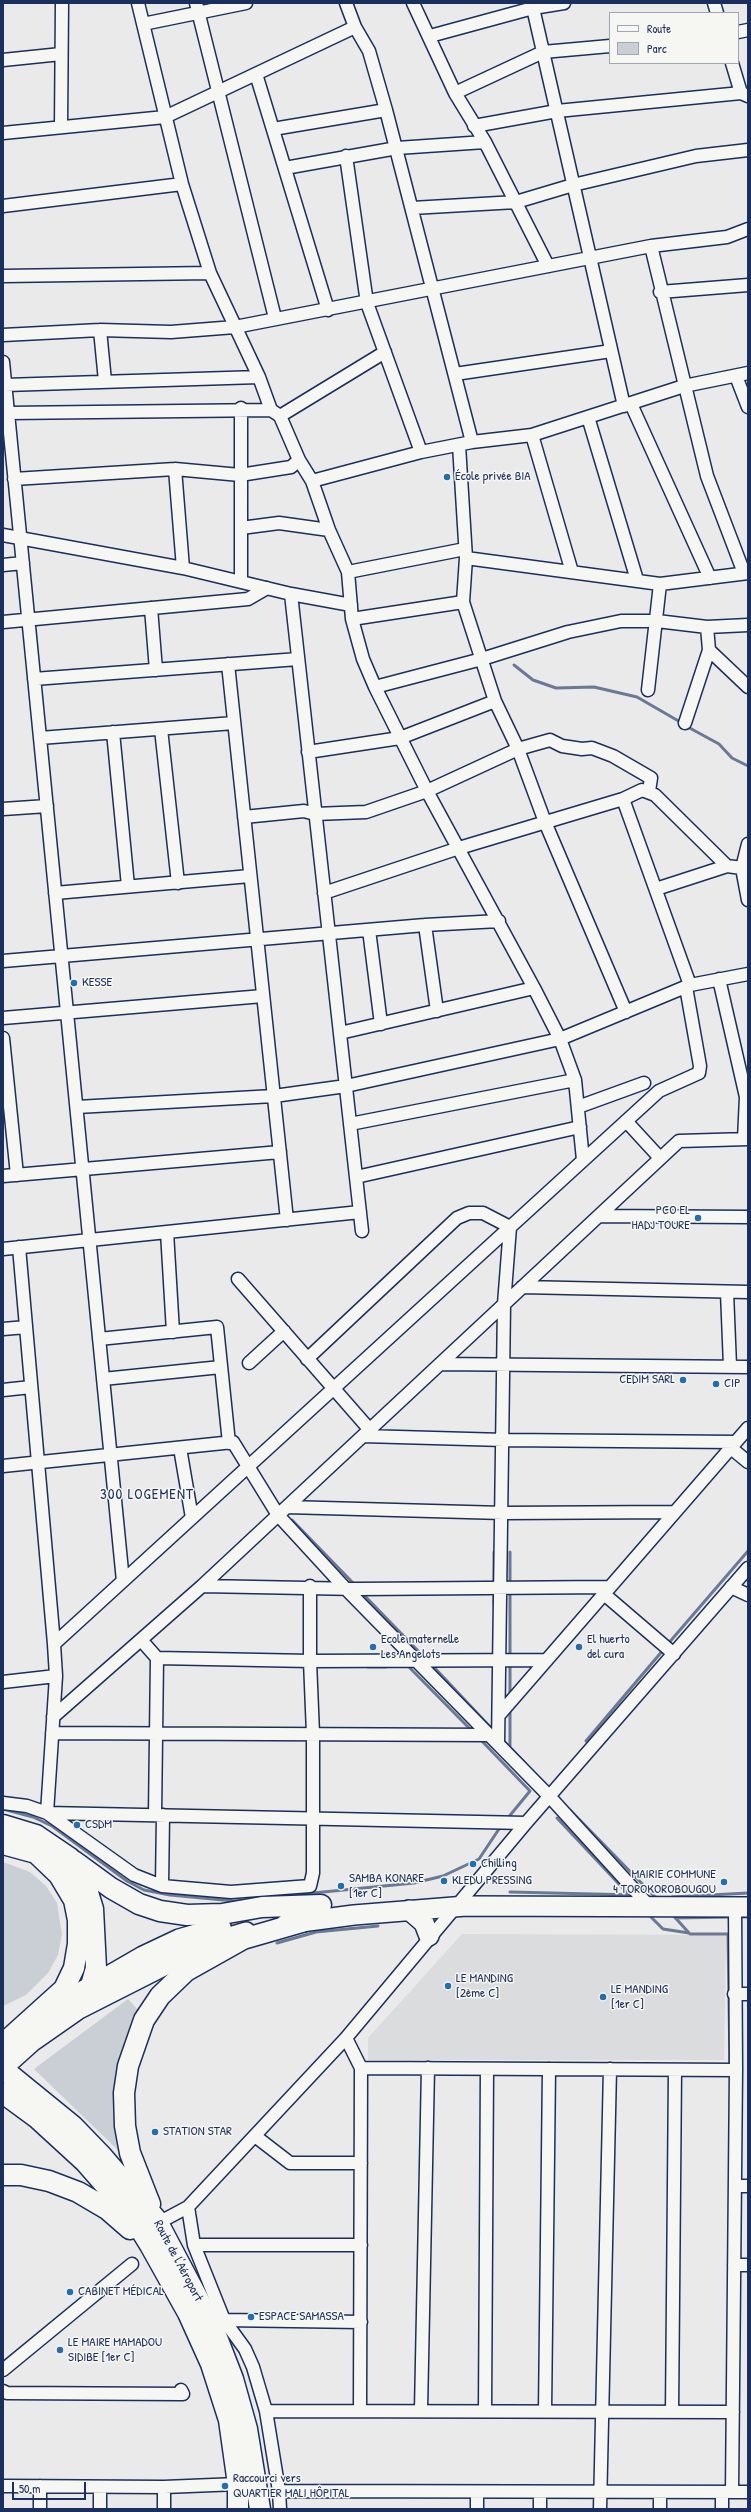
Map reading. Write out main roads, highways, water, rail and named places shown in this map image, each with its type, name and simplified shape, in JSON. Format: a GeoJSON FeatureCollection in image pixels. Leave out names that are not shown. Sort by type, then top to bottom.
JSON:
{"type":"FeatureCollection","features":[{"type":"Feature","properties":{"kind":"highway"},"geometry":{"type":"LineString","coordinates":[[3,1825],[36,1835],[132,1900],[160,1911],[187,1914],[222,1914],[262,1908],[321,1905]]}},
{"type":"Feature","properties":{"kind":"highway"},"geometry":{"type":"LineString","coordinates":[[3,1844],[36,1853],[60,1875],[74,1900],[78,1920],[78,1944],[74,1968],[64,1989],[17,2038],[3,2068]]}},
{"type":"Feature","properties":{"kind":"highway"},"geometry":{"type":"LineString","coordinates":[[17,2038],[75,2011],[88,1996],[93,1983],[96,1968],[93,1909],[85,1883],[70,1858]]}},
{"type":"Feature","properties":{"kind":"highway"},"geometry":{"type":"LineString","coordinates":[[157,2221],[130,2153],[125,2126],[124,2093],[128,2066],[144,2020],[160,1996],[186,1971],[243,1939],[302,1922]]}},
{"type":"Feature","properties":{"kind":"highway","name":"Route de l'Aéroport"},"geometry":{"type":"LineString","coordinates":[[3,2068],[73,2126],[102,2156],[157,2221],[213,2327],[233,2379],[247,2429],[260,2509]]}},
{"type":"Feature","properties":{"kind":"highway","name":"Route de l'Aéroport"},"geometry":{"type":"LineString","coordinates":[[3,2093],[37,2118],[85,2162],[132,2216],[150,2245],[188,2313],[211,2364],[229,2420],[238,2484],[238,2509]]}},
{"type":"Feature","properties":{"kind":"highway"},"geometry":{"type":"LineString","coordinates":[[3,2175],[21,2175],[49,2181],[78,2192],[107,2209],[150,2245]]}},
{"type":"Feature","properties":{"kind":"main road"},"geometry":{"type":"LineString","coordinates":[[17,2038],[93,1983],[143,1956],[179,1939],[266,1915],[321,1905],[403,1899],[460,1905],[741,1907]]}},
{"type":"Feature","properties":{"kind":"main road"},"geometry":{"type":"LineString","coordinates":[[75,2011],[129,1982],[209,1943],[254,1929],[302,1922],[460,1905]]}},
{"type":"Feature","properties":{"kind":"main road"},"geometry":{"type":"LineString","coordinates":[[409,1910],[424,1923],[429,1936]]}},
{"type":"Feature","properties":{"kind":"waterway"},"geometry":{"type":"LineString","coordinates":[[514,665],[533,680],[556,688],[594,687],[637,697],[682,723]]}},
{"type":"Feature","properties":{"kind":"waterway"},"geometry":{"type":"LineString","coordinates":[[686,726],[719,744],[732,758],[748,766]]}},
{"type":"Feature","properties":{"kind":"waterway"},"geometry":{"type":"LineString","coordinates":[[292,1520],[355,1585]]}},
{"type":"Feature","properties":{"kind":"waterway"},"geometry":{"type":"LineString","coordinates":[[667,1645],[748,1551]]}},
{"type":"Feature","properties":{"kind":"waterway"},"geometry":{"type":"LineString","coordinates":[[494,1552],[494,1586]]}},
{"type":"Feature","properties":{"kind":"waterway"},"geometry":{"type":"LineString","coordinates":[[510,1552],[510,1585]]}},
{"type":"Feature","properties":{"kind":"waterway"},"geometry":{"type":"LineString","coordinates":[[510,1590],[510,1657]]}},
{"type":"Feature","properties":{"kind":"waterway"},"geometry":{"type":"LineString","coordinates":[[361,1592],[424,1657]]}},
{"type":"Feature","properties":{"kind":"waterway"},"geometry":{"type":"LineString","coordinates":[[494,1592],[494,1604]]}},
{"type":"Feature","properties":{"kind":"waterway"},"geometry":{"type":"LineString","coordinates":[[586,1741],[664,1649]]}},
{"type":"Feature","properties":{"kind":"waterway"},"geometry":{"type":"LineString","coordinates":[[510,1662],[510,1697]]}},
{"type":"Feature","properties":{"kind":"waterway"},"geometry":{"type":"LineString","coordinates":[[431,1664],[494,1731]]}},
{"type":"Feature","properties":{"kind":"waterway"},"geometry":{"type":"LineString","coordinates":[[408,1666],[472,1731]]}},
{"type":"Feature","properties":{"kind":"waterway"},"geometry":{"type":"LineString","coordinates":[[368,1667],[386,1667]]}},
{"type":"Feature","properties":{"kind":"waterway"},"geometry":{"type":"LineString","coordinates":[[510,1708],[510,1747]]}},
{"type":"Feature","properties":{"kind":"waterway"},"geometry":{"type":"LineString","coordinates":[[479,1738],[530,1791],[507,1819]]}},
{"type":"Feature","properties":{"kind":"waterway"},"geometry":{"type":"LineString","coordinates":[[502,1739],[525,1763]]}},
{"type":"Feature","properties":{"kind":"waterway"},"geometry":{"type":"LineString","coordinates":[[3,1809],[33,1817],[52,1826],[127,1881],[144,1890],[170,1895],[234,1901],[248,1900]]}},
{"type":"Feature","properties":{"kind":"waterway"},"geometry":{"type":"LineString","coordinates":[[570,1810],[657,1899]]}},
{"type":"Feature","properties":{"kind":"waterway"},"geometry":{"type":"LineString","coordinates":[[557,1818],[634,1900]]}},
{"type":"Feature","properties":{"kind":"waterway"},"geometry":{"type":"LineString","coordinates":[[273,1897],[414,1883],[443,1876],[479,1859],[501,1826]]}},
{"type":"Feature","properties":{"kind":"waterway"},"geometry":{"type":"LineString","coordinates":[[510,1892],[635,1895]]}},
{"type":"Feature","properties":{"kind":"waterway"},"geometry":{"type":"LineString","coordinates":[[672,1897],[748,1893]]}},
{"type":"Feature","properties":{"kind":"waterway"},"geometry":{"type":"LineString","coordinates":[[671,1913],[690,1934],[728,1934],[730,2068]]}},
{"type":"Feature","properties":{"kind":"waterway"},"geometry":{"type":"LineString","coordinates":[[648,1914],[663,1929],[689,1933]]}},
{"type":"Feature","properties":{"kind":"waterway"},"geometry":{"type":"LineString","coordinates":[[675,1918],[732,1917]]}},
{"type":"Feature","properties":{"kind":"waterway"},"geometry":{"type":"LineString","coordinates":[[738,1917],[748,1917]]}},
{"type":"Feature","properties":{"kind":"waterway"},"geometry":{"type":"LineString","coordinates":[[277,1943],[316,1932],[378,1926]]}},
{"type":"Feature","properties":{"kind":"place","name":"École privée BIA"},"geometry":{"type":"Point","coordinates":[447,477]}},
{"type":"Feature","properties":{"kind":"place","name":"KESSE"},"geometry":{"type":"Point","coordinates":[74,983]}},
{"type":"Feature","properties":{"kind":"place","name":"PCO EL HADJ TOURE"},"geometry":{"type":"Point","coordinates":[698,1218]}},
{"type":"Feature","properties":{"kind":"place","name":"CEDIM SARL"},"geometry":{"type":"Point","coordinates":[683,1380]}},
{"type":"Feature","properties":{"kind":"place","name":"CIP"},"geometry":{"type":"Point","coordinates":[716,1384]}},
{"type":"Feature","properties":{"kind":"place","name":"Ecole maternelle Les Angelots"},"geometry":{"type":"Point","coordinates":[373,1647]}},
{"type":"Feature","properties":{"kind":"place","name":"El huerto del cura"},"geometry":{"type":"Point","coordinates":[579,1647]}},
{"type":"Feature","properties":{"kind":"place","name":"CSDM"},"geometry":{"type":"Point","coordinates":[77,1825]}},
{"type":"Feature","properties":{"kind":"place","name":"Chilling"},"geometry":{"type":"Point","coordinates":[473,1864]}},
{"type":"Feature","properties":{"kind":"place","name":"KLEDU PRESSING"},"geometry":{"type":"Point","coordinates":[444,1881]}},
{"type":"Feature","properties":{"kind":"place","name":"MAIRIE COMMUNE 4 TOROKOROBOUGOU"},"geometry":{"type":"Point","coordinates":[724,1882]}},
{"type":"Feature","properties":{"kind":"place","name":"SAMBA KONARE [1er C]"},"geometry":{"type":"Point","coordinates":[341,1886]}},
{"type":"Feature","properties":{"kind":"place","name":"LE MANDING [2ème C]"},"geometry":{"type":"Point","coordinates":[448,1986]}},
{"type":"Feature","properties":{"kind":"place","name":"LE MANDING [1er C]"},"geometry":{"type":"Point","coordinates":[603,1997]}},
{"type":"Feature","properties":{"kind":"place","name":"STATION STAR"},"geometry":{"type":"Point","coordinates":[155,2132]}},
{"type":"Feature","properties":{"kind":"place","name":"CABINET MÉDICAL"},"geometry":{"type":"Point","coordinates":[70,2292]}},
{"type":"Feature","properties":{"kind":"place","name":"ESPACE SAMASSA"},"geometry":{"type":"Point","coordinates":[251,2317]}},
{"type":"Feature","properties":{"kind":"place","name":"LE MAIRE MAMADOU SIDIBE [1er C]"},"geometry":{"type":"Point","coordinates":[60,2350]}},
{"type":"Feature","properties":{"kind":"place","name":"Raccourci vers QUARTIER MALI HÔPITAL"},"geometry":{"type":"Point","coordinates":[225,2486]}},
{"type":"Feature","properties":{"kind":"district","name":"300 LOGEMENT"},"geometry":{"type":"Point","coordinates":[147,1495]}}]}
